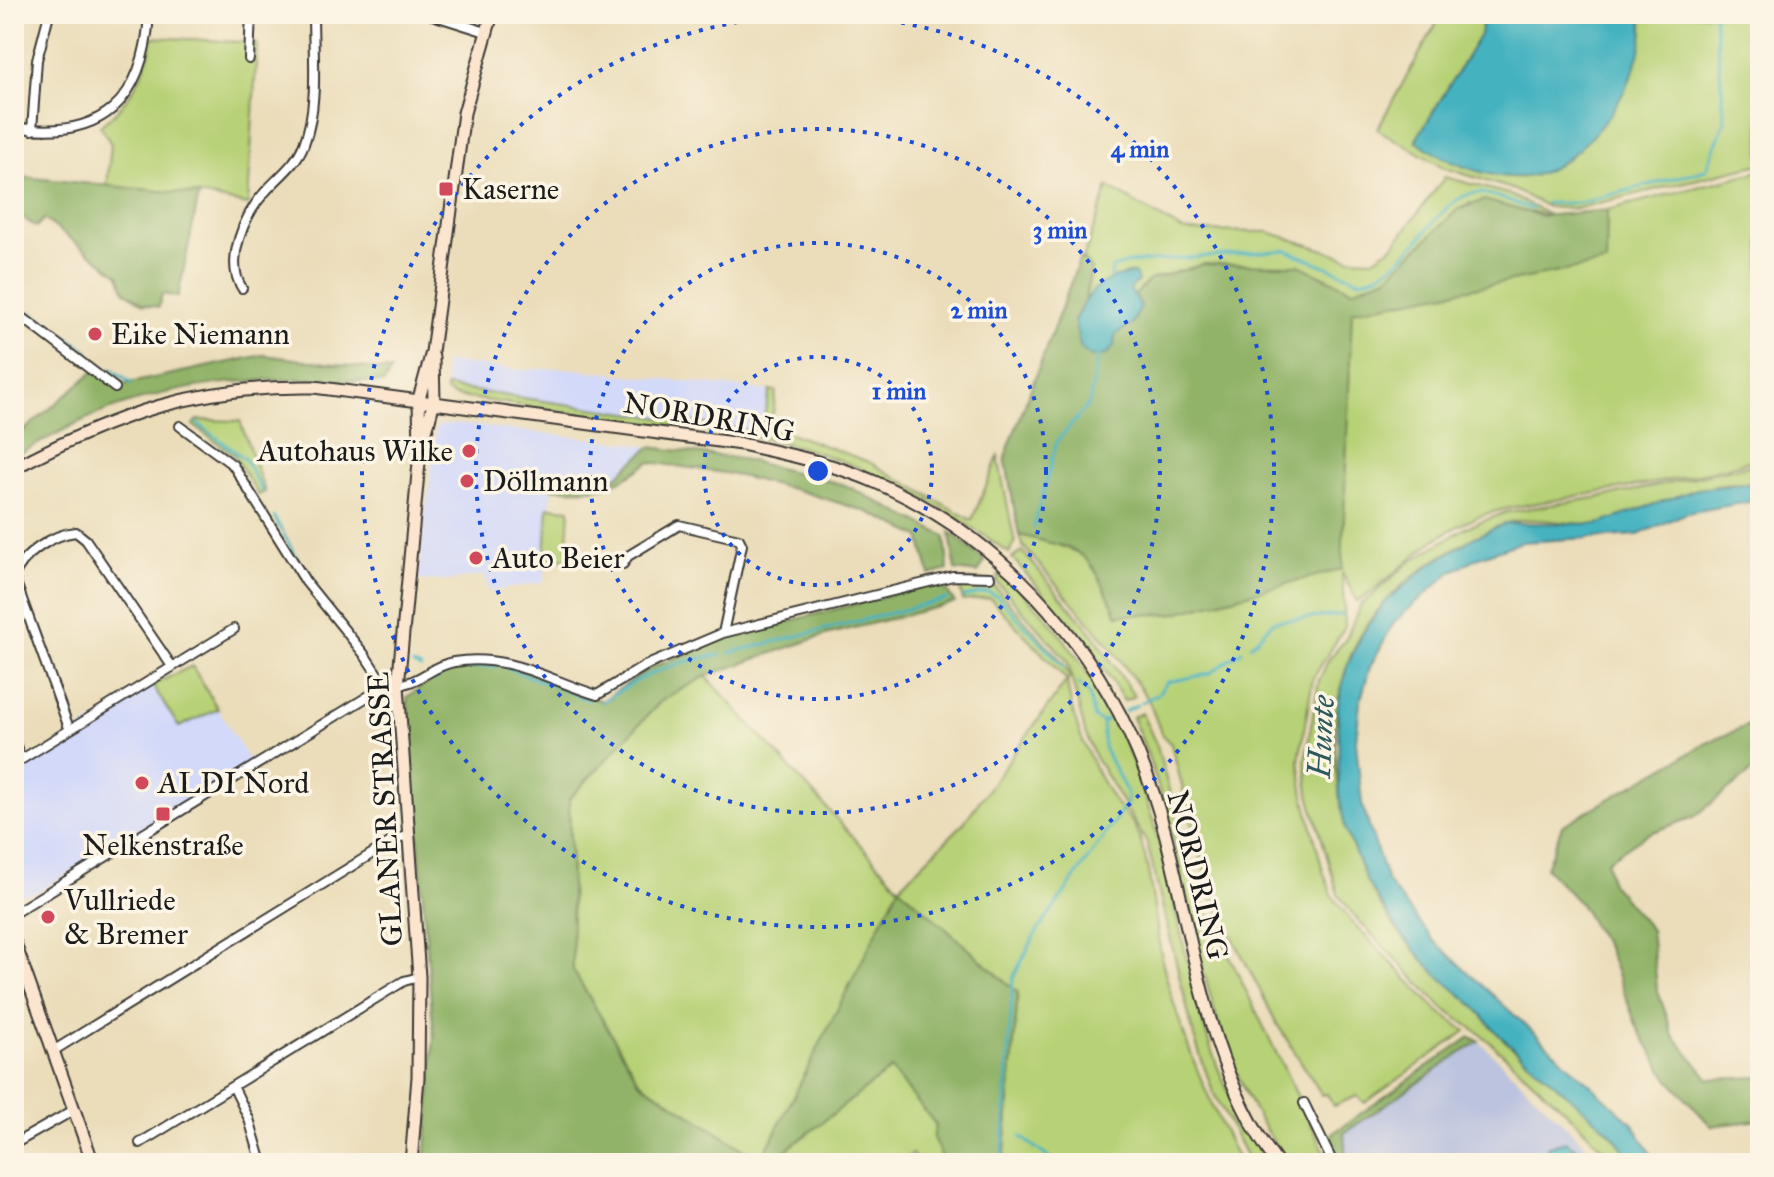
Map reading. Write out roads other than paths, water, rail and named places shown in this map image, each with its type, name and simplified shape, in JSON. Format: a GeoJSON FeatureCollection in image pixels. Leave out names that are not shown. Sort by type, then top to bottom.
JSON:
{"type":"FeatureCollection","features":[{"type":"Feature","properties":{"kind":"main road","name":"GLANER STRASSE"},"geometry":{"type":"LineString","coordinates":[[411,1163],[418,1077],[419,977],[391,686],[420,452],[419,399],[432,352],[464,113],[492,14]]}},
{"type":"Feature","properties":{"kind":"main road","name":"GLANER STRASSE"},"geometry":{"type":"LineString","coordinates":[[420,452],[434,401],[432,352]]}},
{"type":"Feature","properties":{"kind":"main road","name":"NORDRING"},"geometry":{"type":"LineString","coordinates":[[14,468],[128,414],[225,391],[314,387],[712,440],[807,458],[907,497],[987,550],[1017,575],[1084,652],[1131,734],[1165,832],[1216,1037],[1241,1101],[1277,1163]]}},
{"type":"Feature","properties":{"kind":"main road"},"geometry":{"type":"LineString","coordinates":[[14,941],[93,1163]]}},
{"type":"Feature","properties":{"kind":"street"},"geometry":{"type":"LineString","coordinates":[[32,130],[37,60],[49,14]]}},
{"type":"Feature","properties":{"kind":"street"},"geometry":{"type":"LineString","coordinates":[[14,127],[65,131],[110,113],[132,87],[147,42],[149,14]]}},
{"type":"Feature","properties":{"kind":"street"},"geometry":{"type":"LineString","coordinates":[[249,59],[251,14]]}},
{"type":"Feature","properties":{"kind":"street"},"geometry":{"type":"LineString","coordinates":[[242,288],[235,278],[235,255],[248,216],[264,193],[297,158],[307,133],[313,90],[313,14]]}},
{"type":"Feature","properties":{"kind":"street"},"geometry":{"type":"LineString","coordinates":[[429,14],[486,32]]}},
{"type":"Feature","properties":{"kind":"street"},"geometry":{"type":"LineString","coordinates":[[14,311],[115,388]]}},
{"type":"Feature","properties":{"kind":"street"},"geometry":{"type":"LineString","coordinates":[[180,426],[233,465],[306,582],[391,686]]}},
{"type":"Feature","properties":{"kind":"street"},"geometry":{"type":"LineString","coordinates":[[623,564],[628,556],[675,525],[739,539],[742,545],[723,633]]}},
{"type":"Feature","properties":{"kind":"street"},"geometry":{"type":"LineString","coordinates":[[69,728],[14,577],[19,562],[63,533],[76,532],[86,540],[171,665]]}},
{"type":"Feature","properties":{"kind":"street"},"geometry":{"type":"LineString","coordinates":[[14,913],[391,686],[412,684],[450,662],[507,661],[597,695],[645,666],[723,633],[953,576],[990,577]]}},
{"type":"Feature","properties":{"kind":"street"},"geometry":{"type":"LineString","coordinates":[[14,741],[18,761],[234,629]]}},
{"type":"Feature","properties":{"kind":"street"},"geometry":{"type":"LineString","coordinates":[[53,1051],[394,840],[407,836]]}},
{"type":"Feature","properties":{"kind":"street"},"geometry":{"type":"LineString","coordinates":[[140,1143],[404,981],[419,977]]}},
{"type":"Feature","properties":{"kind":"street"},"geometry":{"type":"LineString","coordinates":[[233,1086],[249,1119],[262,1163]]}},
{"type":"Feature","properties":{"kind":"street"},"geometry":{"type":"LineString","coordinates":[[1304,1103],[1333,1163]]}},
{"type":"Feature","properties":{"kind":"street"},"geometry":{"type":"LineString","coordinates":[[14,1144],[74,1110]]}},
{"type":"Feature","properties":{"kind":"water"},"geometry":{"type":"Polygon","coordinates":[[[1483,14],[1641,14],[1642,37],[1637,62],[1625,89],[1590,138],[1547,171],[1525,177],[1497,176],[1453,162],[1416,140],[1480,35],[1483,14]]]}},
{"type":"Feature","properties":{"kind":"water"},"geometry":{"type":"Polygon","coordinates":[[[1135,273],[1138,281],[1130,289],[1141,307],[1132,324],[1115,335],[1114,346],[1106,355],[1091,357],[1081,349],[1074,321],[1097,287],[1113,278],[1135,273]]]}},
{"type":"Feature","properties":{"kind":"water"},"geometry":{"type":"Polygon","coordinates":[[[1760,482],[1760,500],[1687,513],[1638,535],[1522,542],[1479,557],[1451,572],[1394,622],[1370,667],[1360,703],[1356,741],[1362,804],[1387,881],[1434,941],[1633,1124],[1657,1163],[1634,1163],[1610,1132],[1499,1035],[1473,1005],[1434,972],[1400,933],[1367,882],[1345,829],[1339,794],[1338,704],[1347,666],[1363,633],[1386,601],[1431,564],[1475,537],[1506,523],[1599,524],[1697,489],[1760,482]]]}},
{"type":"Feature","properties":{"kind":"water"},"geometry":{"type":"Polygon","coordinates":[[[1565,1141],[1580,1150],[1585,1163],[1539,1163],[1548,1146],[1565,1141]]]}},
{"type":"Feature","properties":{"kind":"waterway"},"geometry":{"type":"LineString","coordinates":[[1546,203],[1580,203],[1706,170],[1725,121],[1714,14]]}},
{"type":"Feature","properties":{"kind":"waterway"},"geometry":{"type":"LineString","coordinates":[[1111,277],[1112,268],[1129,263],[1286,250],[1359,280],[1378,275],[1394,264],[1450,205],[1464,196],[1485,194],[1532,209]]}},
{"type":"Feature","properties":{"kind":"waterway"},"geometry":{"type":"LineString","coordinates":[[14,298],[21,304]]}},
{"type":"Feature","properties":{"kind":"waterway"},"geometry":{"type":"LineString","coordinates":[[31,312],[88,351]]}},
{"type":"Feature","properties":{"kind":"waterway"},"geometry":{"type":"LineString","coordinates":[[1034,527],[1057,441],[1089,404],[1098,356]]}},
{"type":"Feature","properties":{"kind":"waterway"},"geometry":{"type":"LineString","coordinates":[[112,369],[131,383]]}},
{"type":"Feature","properties":{"kind":"waterway"},"geometry":{"type":"LineString","coordinates":[[197,423],[245,459],[262,491]]}},
{"type":"Feature","properties":{"kind":"waterway"},"geometry":{"type":"LineString","coordinates":[[274,517],[298,560]]}},
{"type":"Feature","properties":{"kind":"waterway"},"geometry":{"type":"LineString","coordinates":[[305,573],[311,581]]}},
{"type":"Feature","properties":{"kind":"waterway"},"geometry":{"type":"LineString","coordinates":[[964,597],[987,592],[997,596],[1064,667]]}},
{"type":"Feature","properties":{"kind":"waterway"},"geometry":{"type":"LineString","coordinates":[[729,653],[947,599]]}},
{"type":"Feature","properties":{"kind":"waterway"},"geometry":{"type":"LineString","coordinates":[[1251,645],[1274,621],[1343,615]]}},
{"type":"Feature","properties":{"kind":"waterway"},"geometry":{"type":"LineString","coordinates":[[1142,702],[1158,694],[1167,682],[1209,674],[1242,651]]}},
{"type":"Feature","properties":{"kind":"waterway"},"geometry":{"type":"LineString","coordinates":[[602,702],[658,671],[720,655]]}},
{"type":"Feature","properties":{"kind":"waterway"},"geometry":{"type":"LineString","coordinates":[[413,665],[421,668]]}},
{"type":"Feature","properties":{"kind":"waterway"},"geometry":{"type":"LineString","coordinates":[[433,681],[452,669],[497,666]]}},
{"type":"Feature","properties":{"kind":"waterway"},"geometry":{"type":"LineString","coordinates":[[505,667],[589,700]]}},
{"type":"Feature","properties":{"kind":"waterway"},"geometry":{"type":"LineString","coordinates":[[1079,684],[1089,694],[1094,718],[1102,722]]}},
{"type":"Feature","properties":{"kind":"waterway"},"geometry":{"type":"LineString","coordinates":[[1125,711],[1137,705]]}},
{"type":"Feature","properties":{"kind":"waterway"},"geometry":{"type":"LineString","coordinates":[[1002,1163],[1013,978],[1035,935],[1127,803],[1127,793],[1104,748],[1102,722],[1107,720]]}},
{"type":"Feature","properties":{"kind":"waterway"},"geometry":{"type":"LineString","coordinates":[[1021,1137],[1056,1163]]}},
{"type":"Feature","properties":{"kind":"place","name":"Kaserne"},"geometry":{"type":"Point","coordinates":[446,189]}},
{"type":"Feature","properties":{"kind":"place","name":"Eike Niemann"},"geometry":{"type":"Point","coordinates":[95,334]}},
{"type":"Feature","properties":{"kind":"place","name":"Autohaus Wilke"},"geometry":{"type":"Point","coordinates":[469,451]}},
{"type":"Feature","properties":{"kind":"place","name":"Döllmann"},"geometry":{"type":"Point","coordinates":[467,481]}},
{"type":"Feature","properties":{"kind":"place","name":"Auto Beier"},"geometry":{"type":"Point","coordinates":[476,558]}},
{"type":"Feature","properties":{"kind":"place","name":"ALDI Nord"},"geometry":{"type":"Point","coordinates":[142,783]}},
{"type":"Feature","properties":{"kind":"place","name":"Nelkenstraße"},"geometry":{"type":"Point","coordinates":[163,814]}},
{"type":"Feature","properties":{"kind":"place","name":"Vullriede & Bremer"},"geometry":{"type":"Point","coordinates":[48,917]}},
{"type":"Feature","properties":{"kind":"water label","name":"Hunte"},"geometry":{"type":"Point","coordinates":[1321,737]}}]}
